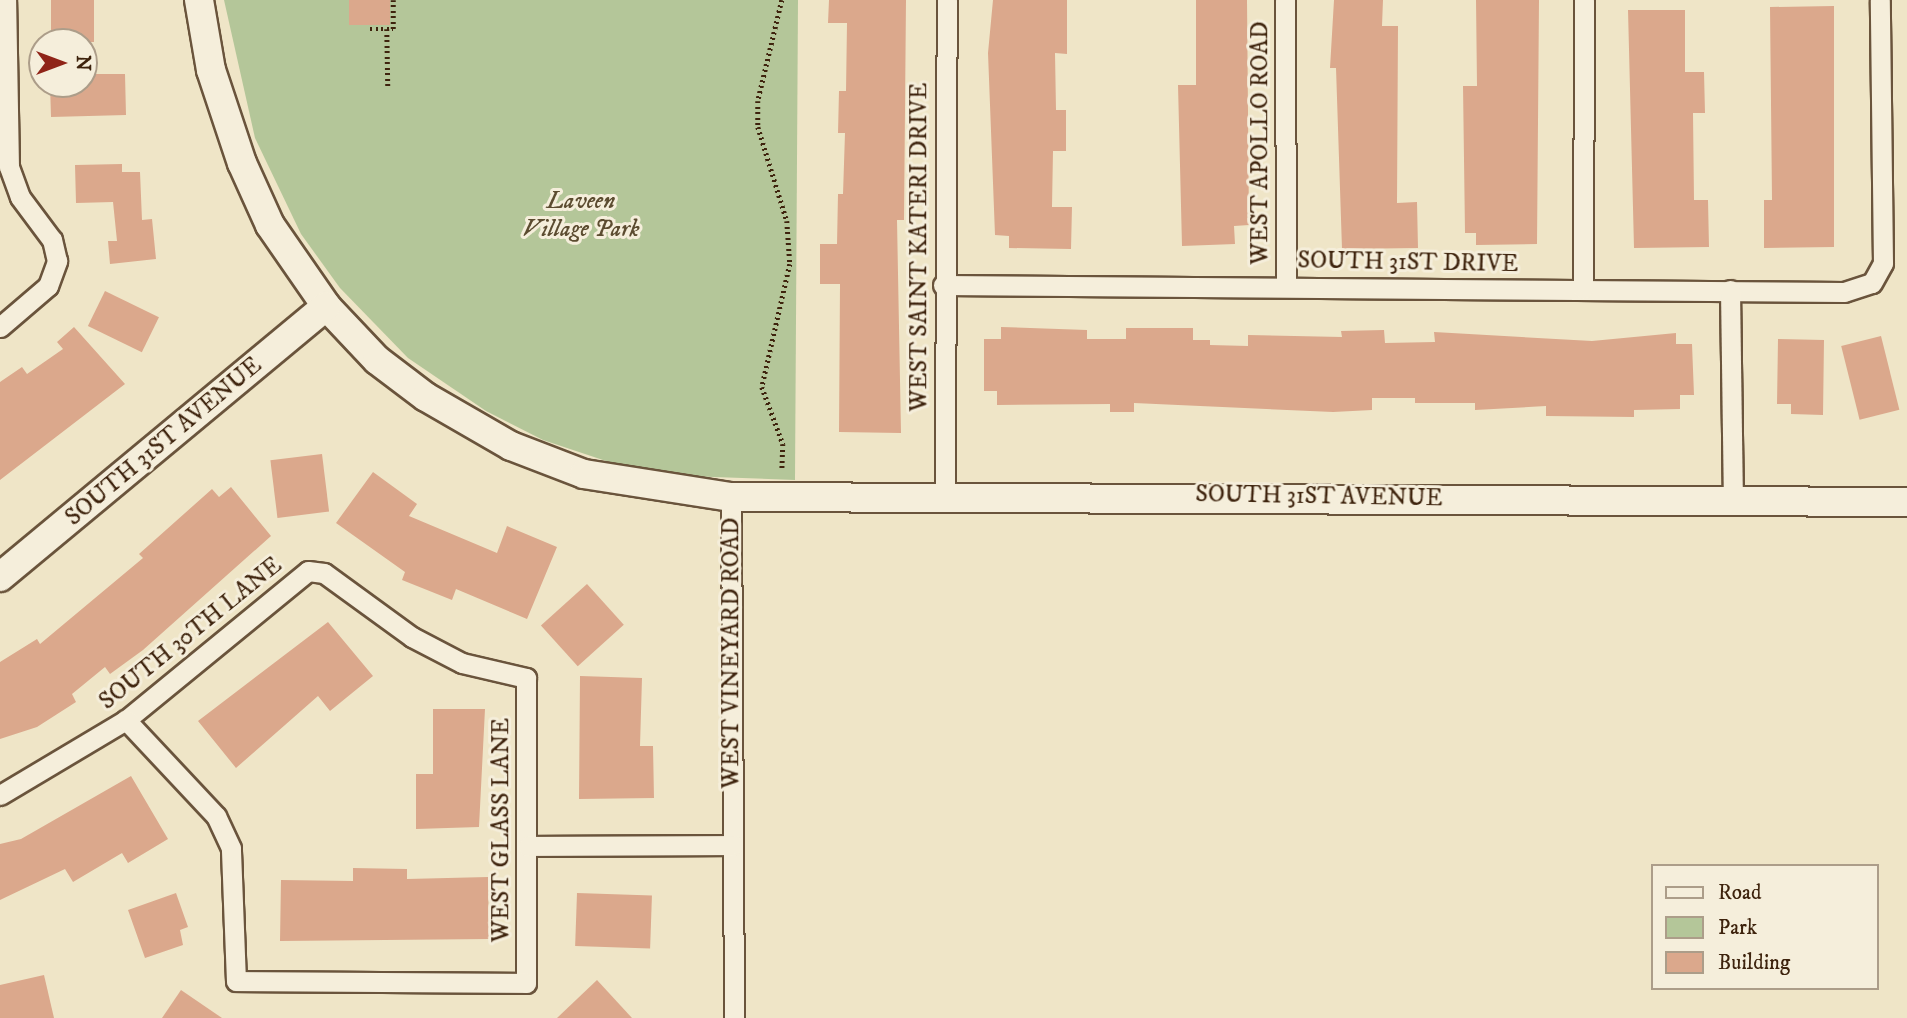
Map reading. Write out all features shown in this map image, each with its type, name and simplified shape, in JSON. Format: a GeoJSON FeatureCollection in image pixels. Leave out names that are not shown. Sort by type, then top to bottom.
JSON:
{"type":"FeatureCollection","features":[{"type":"Feature","properties":{"kind":"street"},"geometry":{"type":"LineString","coordinates":[[0,327],[48,286],[57,261],[52,240],[20,197],[9,167],[6,0]]}},
{"type":"Feature","properties":{"kind":"street","name":"WEST VINEYARD ROAD"},"geometry":{"type":"LineString","coordinates":[[199,0],[211,70],[242,163],[270,225],[326,306],[387,367],[510,446],[584,474],[731,497],[734,1018]]}},
{"type":"Feature","properties":{"kind":"street","name":"WEST SAINT KATERI DRIVE"},"geometry":{"type":"LineString","coordinates":[[944,494],[943,285],[947,0]]}},
{"type":"Feature","properties":{"kind":"street","name":"WEST APOLLO ROAD"},"geometry":{"type":"LineString","coordinates":[[1285,0],[1286,286]]}},
{"type":"Feature","properties":{"kind":"street"},"geometry":{"type":"LineString","coordinates":[[1583,289],[1584,0]]}},
{"type":"Feature","properties":{"kind":"street","name":"SOUTH 31ST DRIVE"},"geometry":{"type":"LineString","coordinates":[[943,285],[1844,292],[1872,284],[1883,263],[1880,0]]}},
{"type":"Feature","properties":{"kind":"street"},"geometry":{"type":"LineString","coordinates":[[1730,290],[1733,501]]}},
{"type":"Feature","properties":{"kind":"street","name":"SOUTH 31ST AVENUE"},"geometry":{"type":"LineString","coordinates":[[0,577],[326,306]]}},
{"type":"Feature","properties":{"kind":"street","name":"SOUTH 31ST AVENUE"},"geometry":{"type":"LineString","coordinates":[[731,497],[944,494],[1907,502]]}},
{"type":"Feature","properties":{"kind":"street","name":"SOUTH 30TH LANE"},"geometry":{"type":"LineString","coordinates":[[0,794],[125,720],[309,571],[324,573],[411,637],[462,663],[526,678]]}},
{"type":"Feature","properties":{"kind":"street","name":"WEST GLASS LANE"},"geometry":{"type":"LineString","coordinates":[[125,720],[216,816],[231,848],[236,981],[526,983],[526,678]]}},
{"type":"Feature","properties":{"kind":"street"},"geometry":{"type":"LineString","coordinates":[[528,846],[733,845]]}},
{"type":"Feature","properties":{"kind":"path"},"geometry":{"type":"LineString","coordinates":[[370,29],[393,29],[393,0]]}},
{"type":"Feature","properties":{"kind":"path"},"geometry":{"type":"LineString","coordinates":[[782,0],[758,101],[789,253],[762,387],[783,444],[782,471]]}},
{"type":"Feature","properties":{"kind":"path"},"geometry":{"type":"LineString","coordinates":[[387,29],[388,86]]}},
{"type":"Feature","properties":{"kind":"green space","name":"Laveen Village Park"},"geometry":{"type":"Polygon","coordinates":[[[224,0],[798,0],[795,480],[685,476],[615,464],[543,440],[486,411],[408,358],[340,288],[301,234],[255,138],[224,0]]]}},
{"type":"Feature","properties":{"kind":"building"},"geometry":{"type":"Polygon","coordinates":[[[51,0],[94,0],[94,28],[51,28],[51,0]]]}},
{"type":"Feature","properties":{"kind":"building"},"geometry":{"type":"Polygon","coordinates":[[[349,0],[390,0],[390,25],[349,25],[349,0]]]}},
{"type":"Feature","properties":{"kind":"building"},"geometry":{"type":"Polygon","coordinates":[[[829,0],[906,0],[904,220],[897,220],[901,433],[839,432],[840,284],[820,284],[820,244],[837,244],[838,194],[843,194],[845,133],[838,133],[839,91],[846,91],[847,23],[828,23],[829,0]]]}},
{"type":"Feature","properties":{"kind":"building"},"geometry":{"type":"Polygon","coordinates":[[[993,0],[1067,0],[1067,54],[1055,53],[1056,110],[1066,110],[1066,151],[1053,151],[1052,207],[1072,207],[1071,249],[1009,248],[1009,236],[995,235],[988,53],[993,0]]]}},
{"type":"Feature","properties":{"kind":"building"},"geometry":{"type":"Polygon","coordinates":[[[1196,0],[1247,0],[1249,225],[1234,226],[1235,244],[1182,246],[1178,85],[1196,85],[1196,0]]]}},
{"type":"Feature","properties":{"kind":"building"},"geometry":{"type":"Polygon","coordinates":[[[1334,0],[1383,0],[1382,26],[1398,26],[1397,203],[1417,202],[1418,248],[1342,249],[1336,68],[1330,68],[1334,0]]]}},
{"type":"Feature","properties":{"kind":"building"},"geometry":{"type":"Polygon","coordinates":[[[1476,0],[1539,0],[1537,244],[1476,245],[1476,233],[1465,233],[1463,86],[1477,86],[1476,0]]]}},
{"type":"Feature","properties":{"kind":"building"},"geometry":{"type":"Polygon","coordinates":[[[1834,6],[1834,247],[1764,248],[1764,200],[1772,200],[1770,7],[1834,6]]]}},
{"type":"Feature","properties":{"kind":"building"},"geometry":{"type":"Polygon","coordinates":[[[1628,10],[1685,10],[1685,72],[1704,72],[1705,113],[1693,113],[1694,200],[1708,200],[1709,247],[1634,248],[1628,10]]]}},
{"type":"Feature","properties":{"kind":"building"},"geometry":{"type":"Polygon","coordinates":[[[98,74],[125,74],[126,115],[51,117],[50,98],[98,98],[98,74]]]}},
{"type":"Feature","properties":{"kind":"building"},"geometry":{"type":"Polygon","coordinates":[[[122,164],[122,172],[140,172],[142,220],[152,219],[156,259],[110,264],[108,241],[117,241],[113,202],[76,203],[75,165],[122,164]]]}},
{"type":"Feature","properties":{"kind":"building"},"geometry":{"type":"Polygon","coordinates":[[[105,291],[159,317],[142,352],[88,326],[105,291]]]}},
{"type":"Feature","properties":{"kind":"building"},"geometry":{"type":"Polygon","coordinates":[[[74,327],[125,384],[0,480],[0,382],[22,367],[27,374],[63,349],[57,342],[74,327]]]}},
{"type":"Feature","properties":{"kind":"building"},"geometry":{"type":"Polygon","coordinates":[[[1001,327],[1087,330],[1087,339],[1126,339],[1126,328],[1193,328],[1193,340],[1210,340],[1210,345],[1248,346],[1248,335],[1342,337],[1341,331],[1384,330],[1385,343],[1435,342],[1434,332],[1592,341],[1676,333],[1676,344],[1692,344],[1694,395],[1680,395],[1680,409],[1634,410],[1634,417],[1546,416],[1546,406],[1475,410],[1475,403],[1415,403],[1415,398],[1372,398],[1372,410],[1333,412],[1134,403],[1134,412],[1110,412],[1110,404],[997,405],[997,391],[984,391],[984,339],[1001,339],[1001,327]]]}},
{"type":"Feature","properties":{"kind":"building"},"geometry":{"type":"Polygon","coordinates":[[[1881,336],[1899,410],[1860,420],[1841,346],[1881,336]]]}},
{"type":"Feature","properties":{"kind":"building"},"geometry":{"type":"Polygon","coordinates":[[[1778,339],[1824,340],[1823,415],[1791,414],[1791,404],[1777,404],[1778,339]]]}},
{"type":"Feature","properties":{"kind":"building"},"geometry":{"type":"Polygon","coordinates":[[[322,454],[329,512],[277,518],[270,460],[322,454]]]}},
{"type":"Feature","properties":{"kind":"building"},"geometry":{"type":"Polygon","coordinates":[[[373,472],[417,504],[409,516],[497,553],[507,526],[557,547],[527,619],[456,589],[452,600],[402,580],[405,572],[336,523],[373,472]]]}},
{"type":"Feature","properties":{"kind":"building"},"geometry":{"type":"Polygon","coordinates":[[[231,487],[271,536],[143,650],[110,674],[105,667],[72,694],[76,702],[37,727],[0,739],[0,662],[37,639],[40,644],[143,558],[139,554],[212,489],[219,497],[231,487]]]}},
{"type":"Feature","properties":{"kind":"building"},"geometry":{"type":"Polygon","coordinates":[[[587,584],[624,625],[578,666],[541,625],[587,584]]]}},
{"type":"Feature","properties":{"kind":"building"},"geometry":{"type":"Polygon","coordinates":[[[328,622],[373,676],[330,711],[318,696],[236,768],[198,721],[328,622]]]}},
{"type":"Feature","properties":{"kind":"building"},"geometry":{"type":"Polygon","coordinates":[[[580,676],[642,678],[640,746],[653,746],[654,798],[579,799],[580,676]]]}},
{"type":"Feature","properties":{"kind":"building"},"geometry":{"type":"Polygon","coordinates":[[[433,709],[485,709],[479,827],[416,829],[416,774],[433,774],[433,709]]]}},
{"type":"Feature","properties":{"kind":"building"},"geometry":{"type":"Polygon","coordinates":[[[131,776],[168,839],[128,863],[122,853],[73,882],[65,869],[0,900],[0,844],[21,839],[131,776]]]}},
{"type":"Feature","properties":{"kind":"building"},"geometry":{"type":"Polygon","coordinates":[[[353,868],[407,869],[407,879],[488,877],[489,939],[280,941],[281,880],[353,881],[353,868]]]}},
{"type":"Feature","properties":{"kind":"building"},"geometry":{"type":"Polygon","coordinates":[[[176,893],[188,927],[180,930],[183,945],[145,958],[128,910],[176,893]]]}},
{"type":"Feature","properties":{"kind":"building"},"geometry":{"type":"Polygon","coordinates":[[[577,893],[652,896],[650,949],[575,946],[577,893]]]}},
{"type":"Feature","properties":{"kind":"building"},"geometry":{"type":"Polygon","coordinates":[[[44,975],[54,1018],[0,1018],[0,985],[44,975]]]}},
{"type":"Feature","properties":{"kind":"building"},"geometry":{"type":"Polygon","coordinates":[[[597,980],[632,1018],[557,1018],[597,980]]]}},
{"type":"Feature","properties":{"kind":"building"},"geometry":{"type":"Polygon","coordinates":[[[181,990],[222,1018],[162,1018],[181,990]]]}}]}
